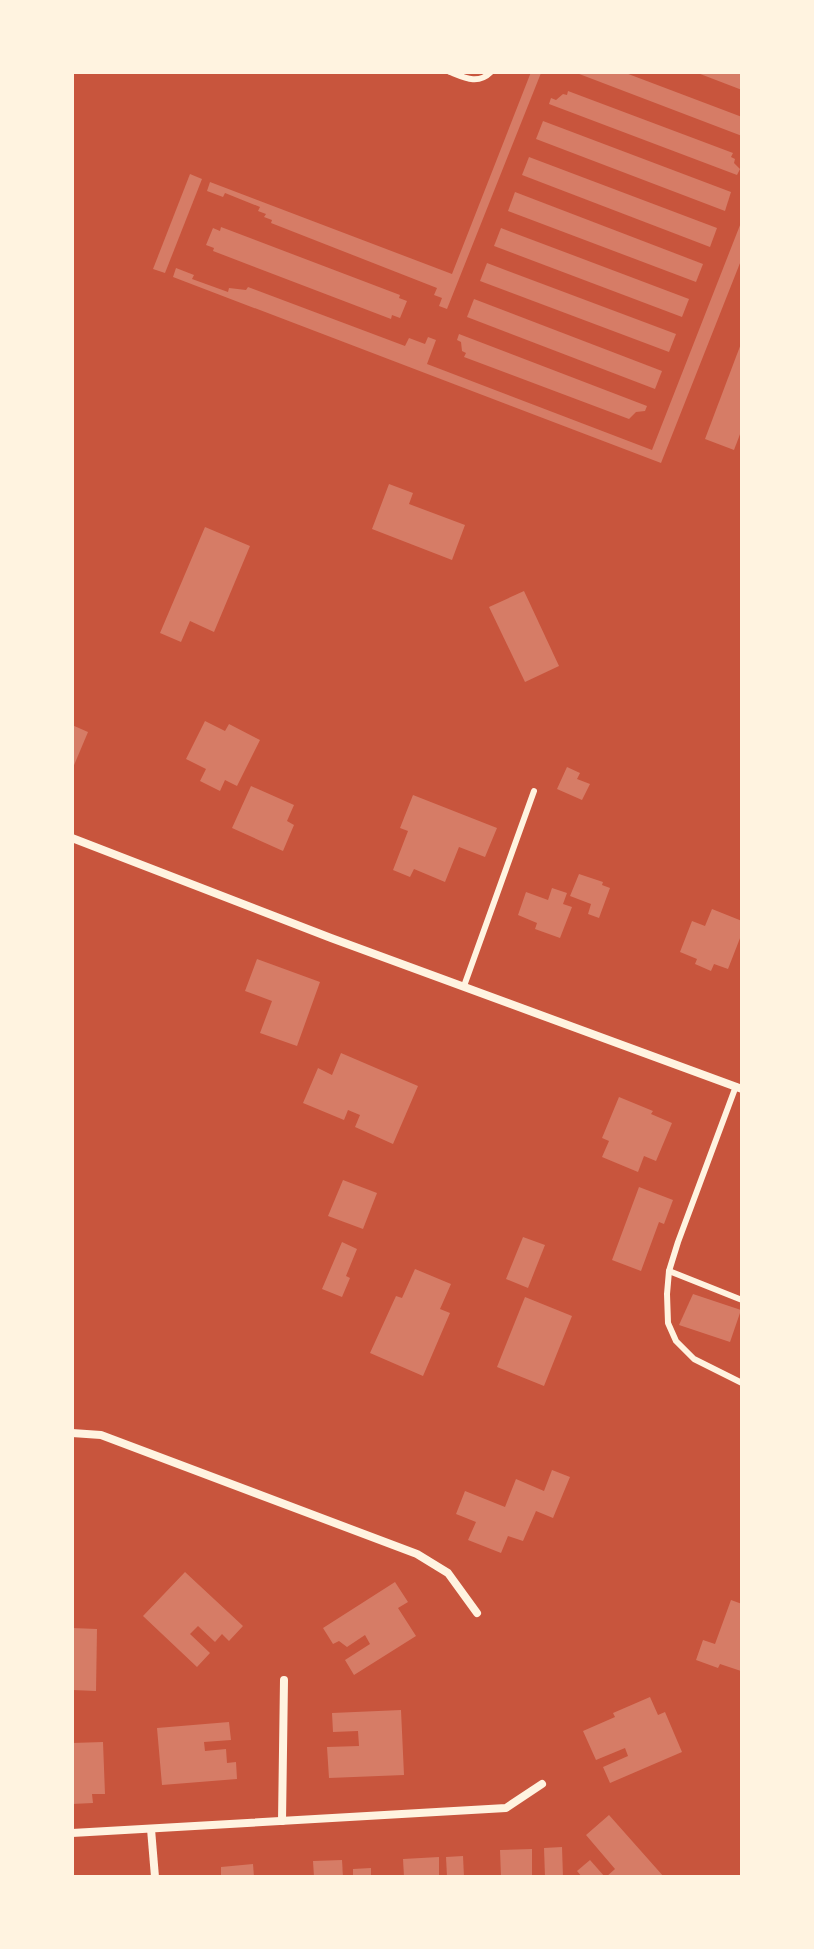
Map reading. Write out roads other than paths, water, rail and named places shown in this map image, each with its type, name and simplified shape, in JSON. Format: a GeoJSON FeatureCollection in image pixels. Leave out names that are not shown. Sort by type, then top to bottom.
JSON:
{"type":"FeatureCollection","features":[{"type":"Feature","properties":{"kind":"street"},"geometry":{"type":"LineString","coordinates":[[72,838],[739,1088]]}},
{"type":"Feature","properties":{"kind":"street"},"geometry":{"type":"LineString","coordinates":[[72,1433],[101,1435],[417,1554],[448,1573],[477,1613]]}},
{"type":"Feature","properties":{"kind":"street"},"geometry":{"type":"LineString","coordinates":[[282,1821],[284,1680]]}},
{"type":"Feature","properties":{"kind":"street"},"geometry":{"type":"LineString","coordinates":[[72,1833],[506,1808],[542,1784]]}},
{"type":"Feature","properties":{"kind":"street"},"geometry":{"type":"LineString","coordinates":[[151,1829],[155,1877]]}},
{"type":"Feature","properties":{"kind":"lane"},"geometry":{"type":"LineString","coordinates":[[450,72],[473,80],[486,77],[491,72]]}},
{"type":"Feature","properties":{"kind":"lane"},"geometry":{"type":"LineString","coordinates":[[464,986],[534,791]]}},
{"type":"Feature","properties":{"kind":"lane"},"geometry":{"type":"LineString","coordinates":[[739,1088],[669,1271],[667,1294],[668,1323],[676,1341],[694,1359],[742,1383]]}},
{"type":"Feature","properties":{"kind":"lane"},"geometry":{"type":"LineString","coordinates":[[669,1271],[742,1300]]}}]}
